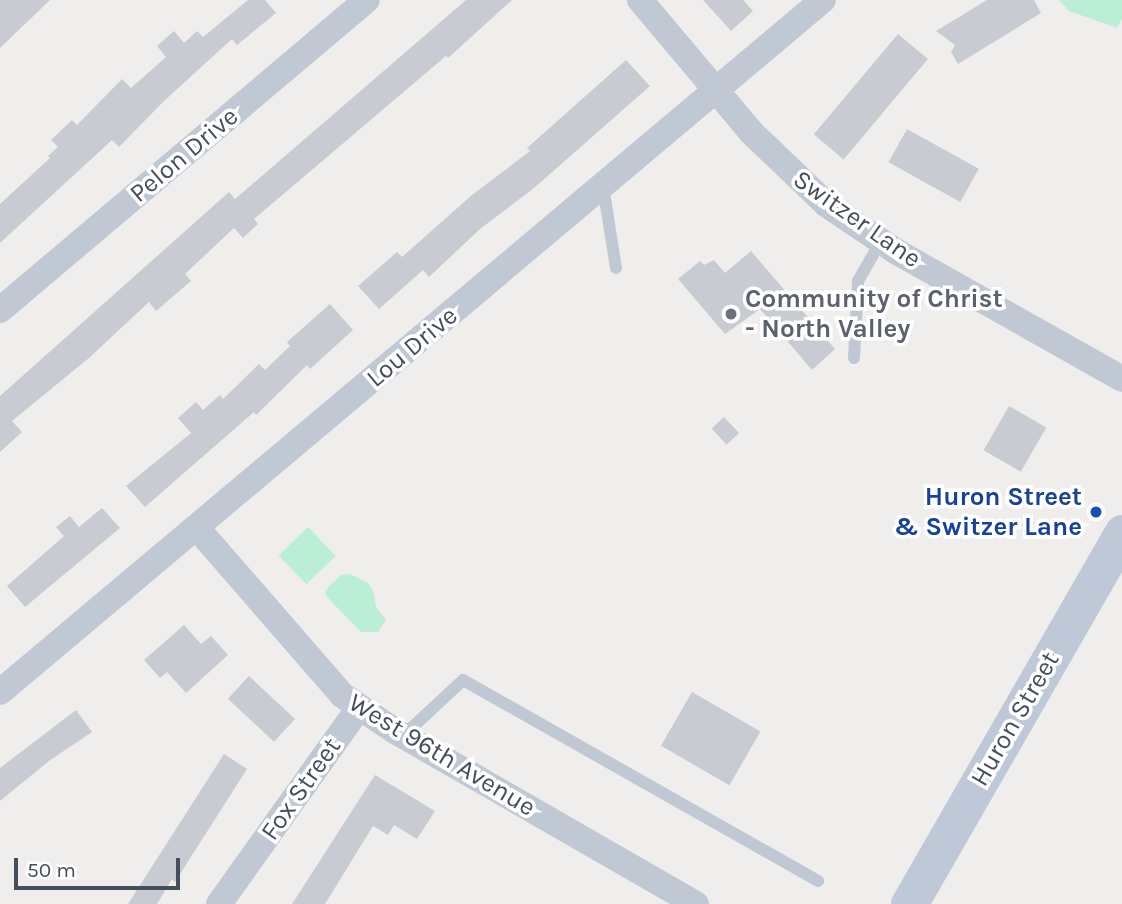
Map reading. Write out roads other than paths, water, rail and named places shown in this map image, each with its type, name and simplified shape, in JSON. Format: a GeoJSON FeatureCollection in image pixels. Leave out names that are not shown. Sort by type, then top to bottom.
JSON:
{"type":"FeatureCollection","features":[{"type":"Feature","properties":{"kind":"main road","name":"Huron Street"},"geometry":{"type":"LineString","coordinates":[[909,904],[1122,533]]}},
{"type":"Feature","properties":{"kind":"street","name":"Pelon Drive"},"geometry":{"type":"LineString","coordinates":[[0,310],[368,0]]}},
{"type":"Feature","properties":{"kind":"street","name":"Switzer Lane"},"geometry":{"type":"LineString","coordinates":[[639,0],[780,163],[810,191],[881,241],[1122,379]]}},
{"type":"Feature","properties":{"kind":"street","name":"Lou Drive"},"geometry":{"type":"LineString","coordinates":[[0,692],[715,90],[774,44],[823,0]]}},
{"type":"Feature","properties":{"kind":"street","name":"West 96th Avenue"},"geometry":{"type":"LineString","coordinates":[[197,528],[330,683],[359,708],[696,904]]}},
{"type":"Feature","properties":{"kind":"street","name":"Fox Street"},"geometry":{"type":"LineString","coordinates":[[219,904],[359,708]]}},
{"type":"Feature","properties":{"kind":"lane"},"geometry":{"type":"LineString","coordinates":[[603,186],[616,268]]}},
{"type":"Feature","properties":{"kind":"lane"},"geometry":{"type":"LineString","coordinates":[[854,358],[858,281],[881,241]]}},
{"type":"Feature","properties":{"kind":"lane"},"geometry":{"type":"LineString","coordinates":[[403,736],[463,681],[818,881]]}},
{"type":"Feature","properties":{"kind":"place","name":"Community of Christ - North Valley"},"geometry":{"type":"Point","coordinates":[731,314]}},
{"type":"Feature","properties":{"kind":"place","name":"Huron Street & Switzer Lane"},"geometry":{"type":"Point","coordinates":[1096,512]}}]}
